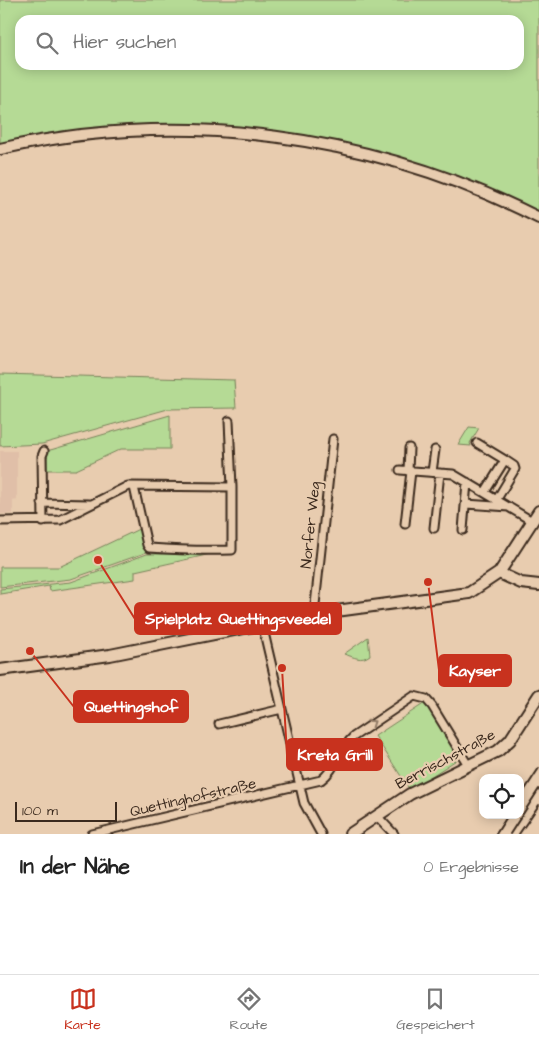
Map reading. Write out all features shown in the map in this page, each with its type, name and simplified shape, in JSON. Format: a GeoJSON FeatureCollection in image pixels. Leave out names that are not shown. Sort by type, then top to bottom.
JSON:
{"type":"FeatureCollection","features":[{"type":"Feature","properties":{"kind":"street"},"geometry":{"type":"LineString","coordinates":[[0,149],[67,137],[139,130],[200,130],[262,135],[328,145],[395,161],[460,183],[539,218]]}},
{"type":"Feature","properties":{"kind":"street"},"geometry":{"type":"LineString","coordinates":[[134,487],[146,545],[150,548],[183,549],[196,552],[232,550],[229,422]]}},
{"type":"Feature","properties":{"kind":"street","name":"Norfer Weg"},"geometry":{"type":"LineString","coordinates":[[314,614],[333,439]]}},
{"type":"Feature","properties":{"kind":"street"},"geometry":{"type":"LineString","coordinates":[[478,443],[514,466],[515,469],[497,499]]}},
{"type":"Feature","properties":{"kind":"street"},"geometry":{"type":"LineString","coordinates":[[405,524],[406,471],[409,448]]}},
{"type":"Feature","properties":{"kind":"street"},"geometry":{"type":"LineString","coordinates":[[434,528],[435,450]]}},
{"type":"Feature","properties":{"kind":"street"},"geometry":{"type":"LineString","coordinates":[[43,522],[42,456],[44,451]]}},
{"type":"Feature","properties":{"kind":"street"},"geometry":{"type":"LineString","coordinates":[[485,492],[505,460]]}},
{"type":"Feature","properties":{"kind":"street"},"geometry":{"type":"LineString","coordinates":[[406,471],[453,474],[532,521]]}},
{"type":"Feature","properties":{"kind":"street"},"geometry":{"type":"LineString","coordinates":[[463,530],[468,482]]}},
{"type":"Feature","properties":{"kind":"street"},"geometry":{"type":"LineString","coordinates":[[0,521],[43,522],[60,520],[128,486],[232,487]]}},
{"type":"Feature","properties":{"kind":"street"},"geometry":{"type":"LineString","coordinates":[[42,503],[89,504]]}},
{"type":"Feature","properties":{"kind":"street"},"geometry":{"type":"LineString","coordinates":[[466,504],[509,507]]}},
{"type":"Feature","properties":{"kind":"street"},"geometry":{"type":"LineString","coordinates":[[0,670],[110,655],[314,614],[469,593],[499,572],[539,511]]}},
{"type":"Feature","properties":{"kind":"street"},"geometry":{"type":"LineString","coordinates":[[499,572],[521,583],[539,585]]}},
{"type":"Feature","properties":{"kind":"street"},"geometry":{"type":"LineString","coordinates":[[262,624],[299,787],[308,814],[321,834]]}},
{"type":"Feature","properties":{"kind":"street","name":"Berrischstraße"},"geometry":{"type":"LineString","coordinates":[[350,834],[410,794],[490,756],[504,746],[539,695]]}},
{"type":"Feature","properties":{"kind":"street","name":"Quettinghofstraße"},"geometry":{"type":"LineString","coordinates":[[92,834],[299,787],[320,780],[328,775],[347,743],[353,737],[414,696],[426,699],[432,706],[468,765]]}},
{"type":"Feature","properties":{"kind":"street"},"geometry":{"type":"LineString","coordinates":[[219,724],[282,709]]}},
{"type":"Feature","properties":{"kind":"street"},"geometry":{"type":"LineString","coordinates":[[377,816],[394,834]]}},
{"type":"Feature","properties":{"kind":"shaded area"},"geometry":{"type":"Polygon","coordinates":[[[0,451],[17,451],[17,500],[13,501],[13,514],[0,514],[0,451]]]}},
{"type":"Feature","properties":{"kind":"green space"},"geometry":{"type":"Polygon","coordinates":[[[0,0],[539,0],[539,213],[451,174],[405,159],[358,147],[262,131],[214,127],[145,127],[0,145],[0,0]]]}},
{"type":"Feature","properties":{"kind":"green space"},"geometry":{"type":"Polygon","coordinates":[[[0,374],[234,380],[236,408],[168,409],[42,444],[0,446],[0,374]]]}},
{"type":"Feature","properties":{"kind":"green space"},"geometry":{"type":"Polygon","coordinates":[[[170,415],[170,449],[121,449],[76,470],[47,470],[47,451],[170,415]]]}},
{"type":"Feature","properties":{"kind":"green space"},"geometry":{"type":"Polygon","coordinates":[[[469,427],[479,428],[470,443],[471,446],[458,445],[469,427]]]}},
{"type":"Feature","properties":{"kind":"green space"},"geometry":{"type":"Polygon","coordinates":[[[141,528],[146,552],[142,554],[71,579],[0,587],[0,567],[59,567],[141,528]]]}},
{"type":"Feature","properties":{"kind":"green space"},"geometry":{"type":"Polygon","coordinates":[[[147,554],[211,554],[135,571],[135,579],[50,591],[49,586],[0,594],[0,589],[71,582],[147,554]]]}},
{"type":"Feature","properties":{"kind":"green space"},"geometry":{"type":"Polygon","coordinates":[[[368,637],[370,655],[360,659],[344,654],[368,637]]]}},
{"type":"Feature","properties":{"kind":"green space"},"geometry":{"type":"Polygon","coordinates":[[[425,703],[461,757],[410,790],[375,736],[425,703]]]}},
{"type":"Feature","properties":{"kind":"railway"},"geometry":{"type":"LineString","coordinates":[[524,791],[539,768]]}},
{"type":"Feature","properties":{"kind":"railway"},"geometry":{"type":"LineString","coordinates":[[510,834],[539,789]]}},
{"type":"Feature","properties":{"kind":"railway"},"geometry":{"type":"LineString","coordinates":[[519,834],[539,805]]}},
{"type":"Feature","properties":{"kind":"railway"},"geometry":{"type":"LineString","coordinates":[[496,834],[505,819]]}},
{"type":"Feature","properties":{"kind":"place","name":"Spielplatz Quettingsveedel"},"geometry":{"type":"Point","coordinates":[98,560]}},
{"type":"Feature","properties":{"kind":"place","name":"Kayser"},"geometry":{"type":"Point","coordinates":[428,582]}},
{"type":"Feature","properties":{"kind":"place","name":"Quettingshof"},"geometry":{"type":"Point","coordinates":[30,651]}},
{"type":"Feature","properties":{"kind":"place","name":"Kreta Grill"},"geometry":{"type":"Point","coordinates":[282,668]}}]}
